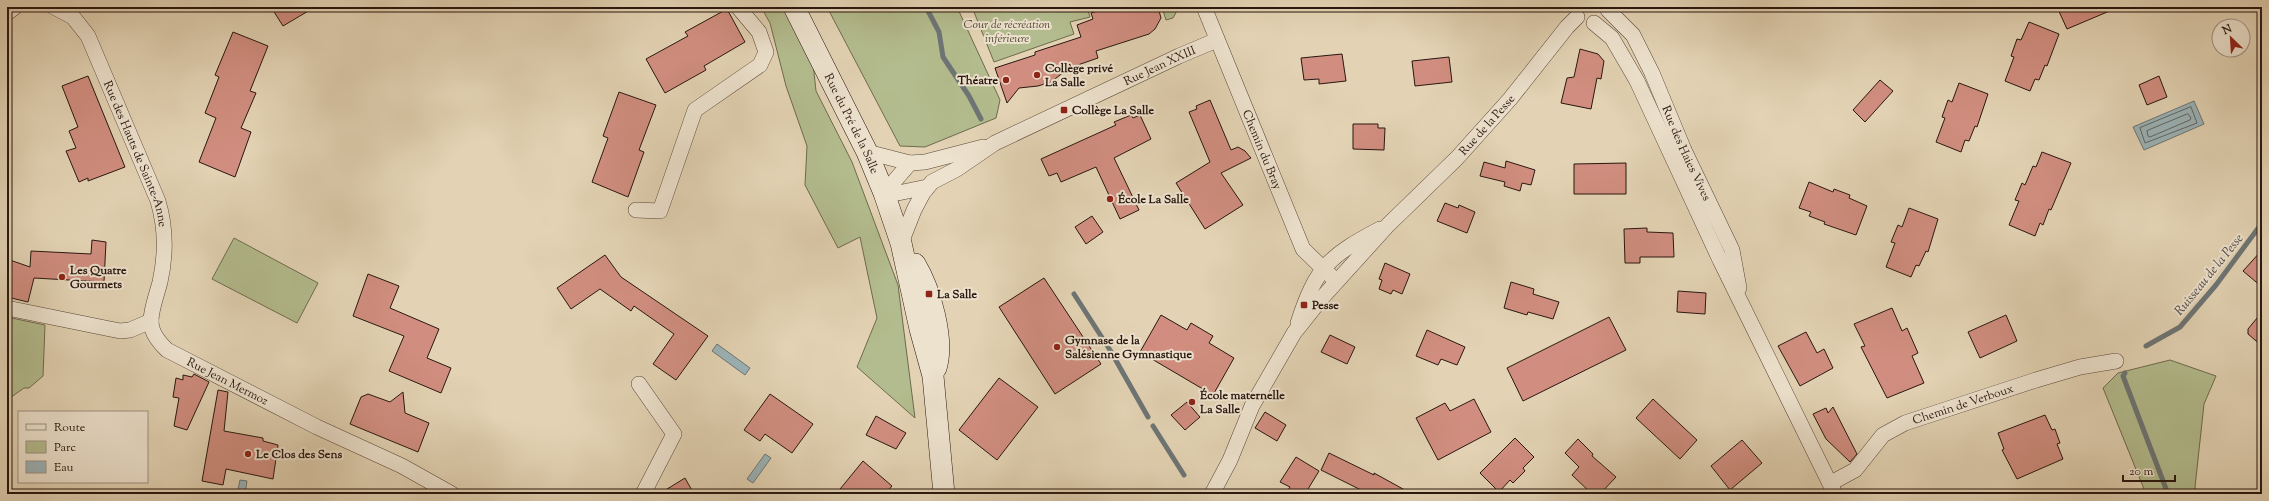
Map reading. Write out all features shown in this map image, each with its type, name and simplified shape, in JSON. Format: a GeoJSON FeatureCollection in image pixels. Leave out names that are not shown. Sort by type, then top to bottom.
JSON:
{"type":"FeatureCollection","features":[{"type":"Feature","properties":{"kind":"main road","name":"Rue du Pré de la Salle"},"geometry":{"type":"LineString","coordinates":[[794,7],[867,152],[884,193],[901,243],[920,329],[933,376],[944,492]]}},
{"type":"Feature","properties":{"kind":"street"},"geometry":{"type":"LineString","coordinates":[[7,13],[15,7]]}},
{"type":"Feature","properties":{"kind":"street","name":"Rue des Hauts de Sainte-Anne"},"geometry":{"type":"LineString","coordinates":[[54,7],[73,17],[88,36],[158,201],[164,229],[165,247],[161,277],[151,321]]}},
{"type":"Feature","properties":{"kind":"street"},"geometry":{"type":"LineString","coordinates":[[636,210],[660,211],[695,110],[760,66],[766,52],[760,32],[738,7]]}},
{"type":"Feature","properties":{"kind":"street","name":"Chemin du Bray"},"geometry":{"type":"LineString","coordinates":[[1204,7],[1303,249],[1336,281]]}},
{"type":"Feature","properties":{"kind":"street"},"geometry":{"type":"LineString","coordinates":[[1594,23],[1605,16],[1609,9]]}},
{"type":"Feature","properties":{"kind":"street","name":"Rue des Haies Vives"},"geometry":{"type":"LineString","coordinates":[[1609,9],[1633,35],[1644,56],[1684,150],[1732,250],[1743,307]]}},
{"type":"Feature","properties":{"kind":"street","name":"Rue de la Pesse"},"geometry":{"type":"LineString","coordinates":[[1212,494],[1230,460],[1252,406],[1294,333],[1336,281],[1388,225],[1462,152],[1510,99],[1567,27],[1575,12],[1582,21],[1594,23]]}},
{"type":"Feature","properties":{"kind":"street","name":"Rue des Haies Vives"},"geometry":{"type":"LineString","coordinates":[[1594,23],[1612,38],[1637,81],[1674,164],[1768,361],[1833,489]]}},
{"type":"Feature","properties":{"kind":"street","name":"Rue Jean XXIII"},"geometry":{"type":"LineString","coordinates":[[901,243],[914,210],[927,187],[932,182],[957,169],[995,143],[1179,56],[1217,40]]}},
{"type":"Feature","properties":{"kind":"street","name":"Rue Jean XXIII"},"geometry":{"type":"LineString","coordinates":[[867,152],[910,163],[945,157],[995,143]]}},
{"type":"Feature","properties":{"kind":"street"},"geometry":{"type":"LineString","coordinates":[[884,193],[910,163]]}},
{"type":"Feature","properties":{"kind":"street","name":"Rue Jean XXIII"},"geometry":{"type":"LineString","coordinates":[[884,193],[898,193],[927,187]]}},
{"type":"Feature","properties":{"kind":"street","name":"Rue de la Pesse"},"geometry":{"type":"LineString","coordinates":[[1294,333],[1311,286],[1323,268],[1345,248],[1388,225]]}},
{"type":"Feature","properties":{"kind":"street"},"geometry":{"type":"LineString","coordinates":[[7,308],[120,331],[130,330],[151,321]]}},
{"type":"Feature","properties":{"kind":"street","name":"Rue Jean Mermoz"},"geometry":{"type":"LineString","coordinates":[[151,321],[154,334],[166,350],[310,424],[402,466],[452,494]]}},
{"type":"Feature","properties":{"kind":"street","name":"Chemin de Verboux"},"geometry":{"type":"LineString","coordinates":[[1833,489],[1855,470],[1883,435],[1905,422],[2080,367],[2116,361]]}},
{"type":"Feature","properties":{"kind":"street"},"geometry":{"type":"LineString","coordinates":[[639,384],[674,434],[643,494]]}},
{"type":"Feature","properties":{"kind":"green space"},"geometry":{"type":"Polygon","coordinates":[[[761,7],[790,7],[812,54],[816,91],[852,162],[898,285],[915,418],[857,367],[877,318],[860,237],[838,248],[805,185],[807,146],[786,86],[770,23],[761,7]]]}},
{"type":"Feature","properties":{"kind":"green space"},"geometry":{"type":"Polygon","coordinates":[[[827,7],[957,7],[1000,100],[996,118],[925,147],[900,146],[827,7]]]}},
{"type":"Feature","properties":{"kind":"green space","name":"Cour de récréation inférieure"},"geometry":{"type":"Polygon","coordinates":[[[972,7],[1087,7],[1090,17],[1070,22],[1074,34],[994,62],[972,7]]]}},
{"type":"Feature","properties":{"kind":"green space"},"geometry":{"type":"Polygon","coordinates":[[[1162,7],[1179,7],[1173,18],[1166,20],[1162,7]]]}},
{"type":"Feature","properties":{"kind":"green space"},"geometry":{"type":"Polygon","coordinates":[[[234,238],[318,283],[297,323],[212,279],[234,238]]]}},
{"type":"Feature","properties":{"kind":"green space"},"geometry":{"type":"Polygon","coordinates":[[[7,317],[45,325],[43,376],[29,388],[24,388],[7,400],[7,317]]]}},
{"type":"Feature","properties":{"kind":"green space"},"geometry":{"type":"Polygon","coordinates":[[[2170,360],[2216,376],[2204,404],[2195,487],[2197,494],[2146,494],[2103,388],[2118,373],[2170,360]]]}},
{"type":"Feature","properties":{"kind":"water"},"geometry":{"type":"Polygon","coordinates":[[[2194,101],[2204,124],[2144,150],[2133,127],[2194,101]]]}},
{"type":"Feature","properties":{"kind":"water"},"geometry":{"type":"Polygon","coordinates":[[[717,344],[750,368],[745,375],[712,351],[717,344]]]}},
{"type":"Feature","properties":{"kind":"water"},"geometry":{"type":"Polygon","coordinates":[[[765,454],[771,458],[753,483],[747,479],[765,454]]]}},
{"type":"Feature","properties":{"kind":"water"},"geometry":{"type":"Polygon","coordinates":[[[240,480],[247,481],[245,494],[237,494],[240,480]]]}},
{"type":"Feature","properties":{"kind":"building"},"geometry":{"type":"Polygon","coordinates":[[[271,7],[315,7],[283,26],[271,7]]]}},
{"type":"Feature","properties":{"kind":"building"},"geometry":{"type":"Polygon","coordinates":[[[1110,7],[1158,7],[1161,18],[1155,29],[1149,34],[1096,51],[1098,58],[1069,68],[1051,82],[1038,86],[1019,88],[1007,103],[995,68],[1035,55],[1035,52],[1081,37],[1077,25],[1093,19],[1091,13],[1110,7]]]}},
{"type":"Feature","properties":{"kind":"building"},"geometry":{"type":"Polygon","coordinates":[[[2057,7],[2119,7],[2067,29],[2057,7]]]}},
{"type":"Feature","properties":{"kind":"building"},"geometry":{"type":"Polygon","coordinates":[[[727,9],[745,42],[704,66],[706,70],[665,93],[646,59],[688,36],[685,32],[727,9]]]}},
{"type":"Feature","properties":{"kind":"building"},"geometry":{"type":"Polygon","coordinates":[[[2029,22],[2059,34],[2047,66],[2045,65],[2039,80],[2035,79],[2030,91],[2005,81],[2014,57],[2011,56],[2017,39],[2021,40],[2029,22]]]}},
{"type":"Feature","properties":{"kind":"building"},"geometry":{"type":"Polygon","coordinates":[[[233,32],[268,46],[250,91],[256,93],[241,128],[251,132],[235,177],[199,162],[216,118],[205,113],[219,77],[215,75],[233,32]]]}},
{"type":"Feature","properties":{"kind":"building"},"geometry":{"type":"Polygon","coordinates":[[[1580,49],[1598,54],[1604,61],[1601,79],[1597,78],[1591,109],[1561,103],[1567,78],[1574,77],[1580,49]]]}},
{"type":"Feature","properties":{"kind":"building"},"geometry":{"type":"Polygon","coordinates":[[[1342,54],[1346,81],[1319,84],[1319,79],[1304,80],[1301,58],[1342,54]]]}},
{"type":"Feature","properties":{"kind":"building"},"geometry":{"type":"Polygon","coordinates":[[[1449,57],[1452,82],[1415,86],[1412,61],[1449,57]]]}},
{"type":"Feature","properties":{"kind":"building"},"geometry":{"type":"Polygon","coordinates":[[[88,76],[125,167],[88,181],[88,178],[79,182],[66,151],[76,148],[69,131],[78,127],[62,86],[88,76]]]}},
{"type":"Feature","properties":{"kind":"building"},"geometry":{"type":"Polygon","coordinates":[[[2159,76],[2167,97],[2147,105],[2139,85],[2159,76]]]}},
{"type":"Feature","properties":{"kind":"building"},"geometry":{"type":"Polygon","coordinates":[[[1880,80],[1893,91],[1865,122],[1853,110],[1880,80]]]}},
{"type":"Feature","properties":{"kind":"building"},"geometry":{"type":"Polygon","coordinates":[[[1959,83],[1988,94],[1977,127],[1975,126],[1969,141],[1965,140],[1961,152],[1936,142],[1945,118],[1942,117],[1948,100],[1952,102],[1959,83]]]}},
{"type":"Feature","properties":{"kind":"building"},"geometry":{"type":"Polygon","coordinates":[[[619,92],[656,105],[639,150],[644,152],[628,197],[592,182],[608,138],[603,136],[619,92]]]}},
{"type":"Feature","properties":{"kind":"building"},"geometry":{"type":"Polygon","coordinates":[[[1210,100],[1231,150],[1238,147],[1245,151],[1251,158],[1221,173],[1243,205],[1205,229],[1176,183],[1210,162],[1189,112],[1197,109],[1196,106],[1210,100]]]}},
{"type":"Feature","properties":{"kind":"building"},"geometry":{"type":"Polygon","coordinates":[[[1131,115],[1133,118],[1140,115],[1151,139],[1114,158],[1139,210],[1120,219],[1096,167],[1061,182],[1057,173],[1049,176],[1041,159],[1116,125],[1114,122],[1131,115]]]}},
{"type":"Feature","properties":{"kind":"building"},"geometry":{"type":"Polygon","coordinates":[[[1353,124],[1378,124],[1378,128],[1385,128],[1384,150],[1353,149],[1353,124]]]}},
{"type":"Feature","properties":{"kind":"building"},"geometry":{"type":"Polygon","coordinates":[[[2042,152],[2071,163],[2051,210],[2049,209],[2043,225],[2040,223],[2035,236],[2009,225],[2019,201],[2015,200],[2022,183],[2025,185],[2033,166],[2036,167],[2042,152]]]}},
{"type":"Feature","properties":{"kind":"building"},"geometry":{"type":"Polygon","coordinates":[[[1506,161],[1535,170],[1531,185],[1522,183],[1520,191],[1504,186],[1505,182],[1480,176],[1484,162],[1505,168],[1506,161]]]}},
{"type":"Feature","properties":{"kind":"building"},"geometry":{"type":"Polygon","coordinates":[[[1626,163],[1626,194],[1574,194],[1574,164],[1626,163]]]}},
{"type":"Feature","properties":{"kind":"building"},"geometry":{"type":"Polygon","coordinates":[[[1809,182],[1833,192],[1834,189],[1850,195],[1849,198],[1867,206],[1856,235],[1824,224],[1825,222],[1809,216],[1811,212],[1799,208],[1809,182]]]}},
{"type":"Feature","properties":{"kind":"building"},"geometry":{"type":"Polygon","coordinates":[[[1445,203],[1458,208],[1459,205],[1475,212],[1467,233],[1437,221],[1445,203]]]}},
{"type":"Feature","properties":{"kind":"building"},"geometry":{"type":"Polygon","coordinates":[[[1909,208],[1938,219],[1928,252],[1926,251],[1919,266],[1916,265],[1911,277],[1886,267],[1895,243],[1891,242],[1898,225],[1902,227],[1909,208]]]}},
{"type":"Feature","properties":{"kind":"building"},"geometry":{"type":"Polygon","coordinates":[[[1092,216],[1103,232],[1086,244],[1075,227],[1092,216]]]}},
{"type":"Feature","properties":{"kind":"building"},"geometry":{"type":"Polygon","coordinates":[[[1647,228],[1647,232],[1673,233],[1674,257],[1640,257],[1640,263],[1625,263],[1624,229],[1647,228]]]}},
{"type":"Feature","properties":{"kind":"building"},"geometry":{"type":"Polygon","coordinates":[[[92,240],[106,242],[104,282],[34,278],[28,302],[7,297],[7,259],[30,267],[31,251],[91,254],[92,240]]]}},
{"type":"Feature","properties":{"kind":"building"},"geometry":{"type":"Polygon","coordinates":[[[2262,250],[2262,287],[2243,271],[2262,250]]]}},
{"type":"Feature","properties":{"kind":"building"},"geometry":{"type":"Polygon","coordinates":[[[605,255],[621,277],[708,336],[676,380],[653,364],[674,334],[634,306],[631,311],[600,289],[571,309],[557,288],[605,255]]]}},
{"type":"Feature","properties":{"kind":"building"},"geometry":{"type":"Polygon","coordinates":[[[1385,263],[1410,274],[1402,294],[1393,290],[1391,294],[1379,289],[1382,280],[1379,279],[1385,263]]]}},
{"type":"Feature","properties":{"kind":"building"},"geometry":{"type":"Polygon","coordinates":[[[368,274],[399,286],[390,308],[439,329],[427,358],[451,368],[441,393],[389,371],[404,336],[353,316],[368,274]]]}},
{"type":"Feature","properties":{"kind":"building","name":"Gymnase de la Salésienne Gymnastique"},"geometry":{"type":"Polygon","coordinates":[[[1044,278],[1101,364],[1055,394],[999,307],[1044,278]]]}},
{"type":"Feature","properties":{"kind":"building"},"geometry":{"type":"Polygon","coordinates":[[[1511,282],[1534,289],[1533,294],[1559,302],[1553,319],[1528,312],[1527,315],[1504,308],[1511,282]]]}},
{"type":"Feature","properties":{"kind":"building"},"geometry":{"type":"Polygon","coordinates":[[[1678,291],[1706,293],[1705,314],[1677,312],[1678,291]]]}},
{"type":"Feature","properties":{"kind":"building"},"geometry":{"type":"Polygon","coordinates":[[[1892,308],[1902,331],[1907,328],[1918,353],[1912,356],[1924,383],[1887,398],[1861,347],[1865,346],[1854,324],[1892,308]]]}},
{"type":"Feature","properties":{"kind":"building"},"geometry":{"type":"Polygon","coordinates":[[[2262,312],[2262,346],[2248,334],[2248,329],[2262,312]]]}},
{"type":"Feature","properties":{"kind":"building"},"geometry":{"type":"Polygon","coordinates":[[[1161,315],[1187,330],[1191,323],[1213,336],[1209,343],[1234,358],[1213,395],[1140,352],[1161,315]]]}},
{"type":"Feature","properties":{"kind":"building"},"geometry":{"type":"Polygon","coordinates":[[[2006,315],[2017,341],[1980,358],[1968,332],[2006,315]]]}},
{"type":"Feature","properties":{"kind":"building"},"geometry":{"type":"Polygon","coordinates":[[[1609,317],[1626,350],[1523,401],[1507,368],[1609,317]]]}},
{"type":"Feature","properties":{"kind":"building"},"geometry":{"type":"Polygon","coordinates":[[[1427,330],[1465,347],[1457,365],[1441,359],[1438,365],[1416,356],[1427,330]]]}},
{"type":"Feature","properties":{"kind":"building"},"geometry":{"type":"Polygon","coordinates":[[[1806,332],[1817,353],[1824,349],[1833,368],[1800,386],[1778,346],[1806,332]]]}},
{"type":"Feature","properties":{"kind":"building"},"geometry":{"type":"Polygon","coordinates":[[[1330,335],[1355,347],[1347,364],[1321,352],[1330,335]]]}},
{"type":"Feature","properties":{"kind":"building"},"geometry":{"type":"Polygon","coordinates":[[[194,374],[209,382],[187,430],[174,426],[179,398],[173,397],[176,378],[183,380],[183,375],[192,377],[194,374]]]}},
{"type":"Feature","properties":{"kind":"building"},"geometry":{"type":"Polygon","coordinates":[[[999,378],[1038,407],[997,460],[959,430],[999,378]]]}},
{"type":"Feature","properties":{"kind":"building"},"geometry":{"type":"Polygon","coordinates":[[[218,390],[228,392],[224,431],[263,438],[263,441],[278,445],[273,479],[226,469],[223,485],[202,481],[218,390]]]}},
{"type":"Feature","properties":{"kind":"building"},"geometry":{"type":"Polygon","coordinates":[[[403,392],[405,413],[429,423],[418,452],[350,424],[361,397],[368,394],[390,402],[403,392]]]}},
{"type":"Feature","properties":{"kind":"building"},"geometry":{"type":"Polygon","coordinates":[[[770,394],[813,424],[792,453],[765,434],[760,441],[744,430],[770,394]]]}},
{"type":"Feature","properties":{"kind":"building"},"geometry":{"type":"Polygon","coordinates":[[[1474,399],[1491,432],[1438,460],[1416,418],[1445,403],[1450,411],[1474,399]]]}},
{"type":"Feature","properties":{"kind":"building"},"geometry":{"type":"Polygon","coordinates":[[[1653,399],[1697,440],[1680,459],[1636,418],[1653,399]]]}},
{"type":"Feature","properties":{"kind":"building"},"geometry":{"type":"Polygon","coordinates":[[[1187,402],[1200,417],[1185,430],[1171,415],[1187,402]]]}},
{"type":"Feature","properties":{"kind":"building"},"geometry":{"type":"Polygon","coordinates":[[[1833,407],[1857,454],[1850,462],[1826,439],[1813,414],[1826,408],[1828,413],[1833,407]]]}},
{"type":"Feature","properties":{"kind":"building"},"geometry":{"type":"Polygon","coordinates":[[[1265,412],[1286,425],[1277,441],[1255,428],[1265,412]]]}},
{"type":"Feature","properties":{"kind":"building"},"geometry":{"type":"Polygon","coordinates":[[[2045,415],[2052,430],[2055,429],[2060,443],[2057,444],[2063,459],[2017,479],[2002,450],[2004,449],[1998,433],[2045,415]]]}},
{"type":"Feature","properties":{"kind":"building"},"geometry":{"type":"Polygon","coordinates":[[[876,416],[906,433],[896,449],[866,435],[876,416]]]}},
{"type":"Feature","properties":{"kind":"building"},"geometry":{"type":"Polygon","coordinates":[[[1515,438],[1534,457],[1523,468],[1525,471],[1513,483],[1510,480],[1499,492],[1480,473],[1515,438]]]}},
{"type":"Feature","properties":{"kind":"building"},"geometry":{"type":"Polygon","coordinates":[[[1578,439],[1593,454],[1592,456],[1616,477],[1600,494],[1592,494],[1572,475],[1579,467],[1565,453],[1578,439]]]}},
{"type":"Feature","properties":{"kind":"building"},"geometry":{"type":"Polygon","coordinates":[[[1742,440],[1762,463],[1730,490],[1711,466],[1742,440]]]}},
{"type":"Feature","properties":{"kind":"building"},"geometry":{"type":"Polygon","coordinates":[[[1329,453],[1374,475],[1374,473],[1412,494],[1369,494],[1321,470],[1329,453]]]}},
{"type":"Feature","properties":{"kind":"building"},"geometry":{"type":"Polygon","coordinates":[[[1296,457],[1319,471],[1305,494],[1286,494],[1290,487],[1280,482],[1296,457]]]}},
{"type":"Feature","properties":{"kind":"building"},"geometry":{"type":"Polygon","coordinates":[[[863,461],[892,486],[885,494],[836,494],[863,461]]]}},
{"type":"Feature","properties":{"kind":"building"},"geometry":{"type":"Polygon","coordinates":[[[685,478],[694,494],[659,494],[685,478]]]}},
{"type":"Feature","properties":{"kind":"waterway"},"geometry":{"type":"LineString","coordinates":[[926,7],[939,32],[943,57],[969,96],[981,119]]}},
{"type":"Feature","properties":{"kind":"waterway","name":"Ruisseau de la Pesse"},"geometry":{"type":"LineString","coordinates":[[2146,346],[2180,327],[2216,285],[2262,223]]}},
{"type":"Feature","properties":{"kind":"waterway"},"geometry":{"type":"LineString","coordinates":[[1074,294],[1110,350],[1148,417]]}},
{"type":"Feature","properties":{"kind":"waterway","name":"Ruisseau de la Pesse"},"geometry":{"type":"LineString","coordinates":[[2125,373],[2123,376],[2168,494]]}},
{"type":"Feature","properties":{"kind":"waterway"},"geometry":{"type":"LineString","coordinates":[[1153,426],[1184,475]]}},
{"type":"Feature","properties":{"kind":"place","name":"Collège privé La Salle"},"geometry":{"type":"Point","coordinates":[1037,75]}},
{"type":"Feature","properties":{"kind":"place","name":"Théatre"},"geometry":{"type":"Point","coordinates":[1006,80]}},
{"type":"Feature","properties":{"kind":"place","name":"Collège La Salle"},"geometry":{"type":"Point","coordinates":[1064,110]}},
{"type":"Feature","properties":{"kind":"place","name":"École La Salle"},"geometry":{"type":"Point","coordinates":[1110,199]}},
{"type":"Feature","properties":{"kind":"place","name":"Les Quatre Gourmets"},"geometry":{"type":"Point","coordinates":[62,277]}},
{"type":"Feature","properties":{"kind":"place","name":"La Salle"},"geometry":{"type":"Point","coordinates":[929,294]}},
{"type":"Feature","properties":{"kind":"place","name":"Pesse"},"geometry":{"type":"Point","coordinates":[1304,305]}},
{"type":"Feature","properties":{"kind":"place","name":"Gymnase de la Salésienne Gymnastique"},"geometry":{"type":"Point","coordinates":[1057,347]}},
{"type":"Feature","properties":{"kind":"place","name":"École maternelle La Salle"},"geometry":{"type":"Point","coordinates":[1192,402]}},
{"type":"Feature","properties":{"kind":"place","name":"Le Clos des Sens"},"geometry":{"type":"Point","coordinates":[248,454]}}]}
